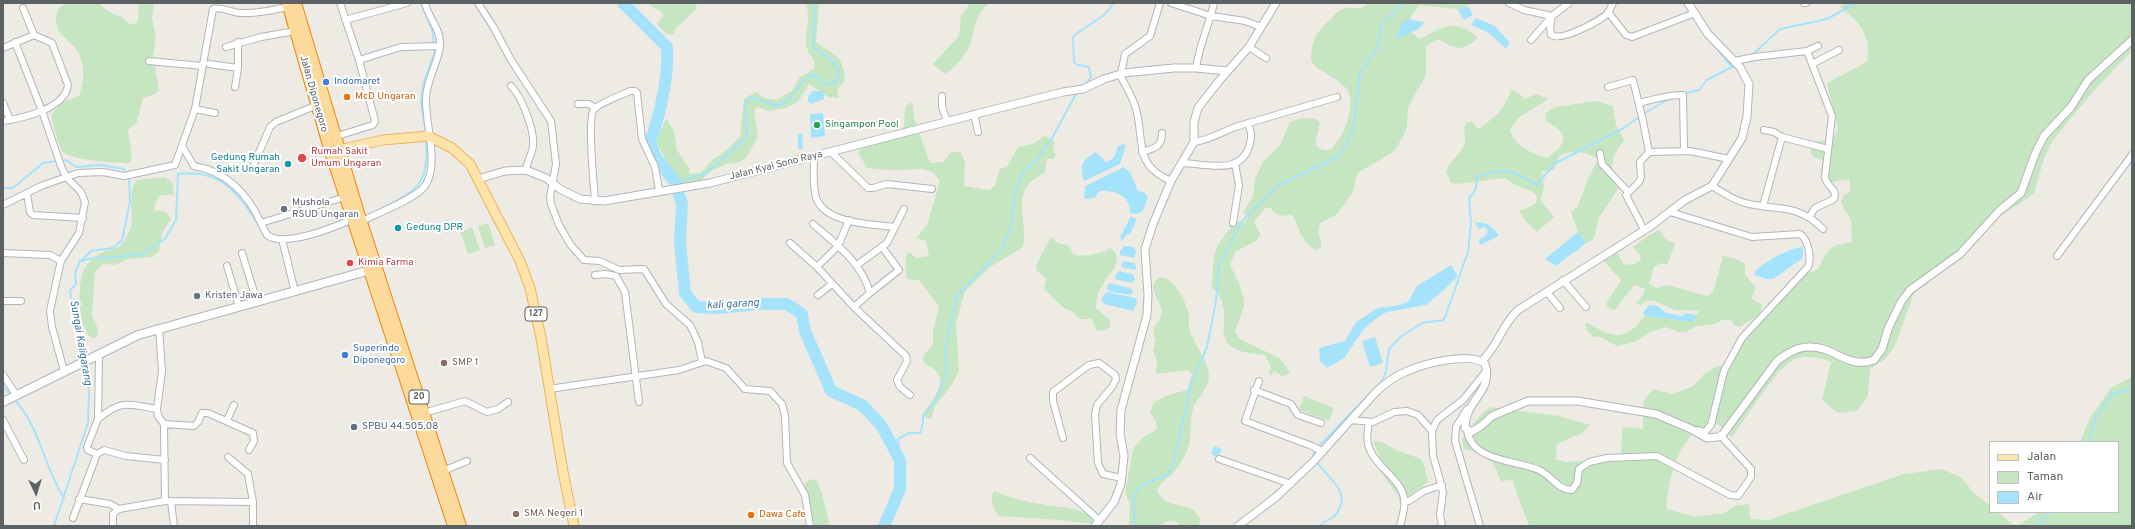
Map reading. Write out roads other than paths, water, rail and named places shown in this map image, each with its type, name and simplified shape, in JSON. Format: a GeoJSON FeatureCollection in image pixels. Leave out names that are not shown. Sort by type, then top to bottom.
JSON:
{"type":"FeatureCollection","features":[{"type":"Feature","properties":{"kind":"highway","name":"Jalan Diponegoro"},"geometry":{"type":"LineString","coordinates":[[290,4],[295,31],[317,105],[331,137]]}},
{"type":"Feature","properties":{"kind":"highway","name":"Jalan Diponegoro"},"geometry":{"type":"LineString","coordinates":[[290,4],[331,137],[344,197],[358,223]]}},
{"type":"Feature","properties":{"kind":"highway","name":"Jalan Diponegoro"},"geometry":{"type":"LineString","coordinates":[[334,151],[407,373],[453,526]]}},
{"type":"Feature","properties":{"kind":"highway","name":"Jalan Diponegoro"},"geometry":{"type":"LineString","coordinates":[[407,373],[424,413],[461,526]]}},
{"type":"Feature","properties":{"kind":"main road"},"geometry":{"type":"LineString","coordinates":[[334,151],[383,140],[425,136]]}},
{"type":"Feature","properties":{"kind":"main road","name":"127"},"geometry":{"type":"LineString","coordinates":[[425,136],[452,148],[470,164],[520,261],[530,288],[541,338],[574,526]]}},
{"type":"Feature","properties":{"kind":"main road"},"geometry":{"type":"LineString","coordinates":[[11,398],[138,336],[159,328],[295,292],[373,269]]}},
{"type":"Feature","properties":{"kind":"street"},"geometry":{"type":"LineString","coordinates":[[331,137],[374,124],[359,60],[340,3]]}},
{"type":"Feature","properties":{"kind":"street"},"geometry":{"type":"LineString","coordinates":[[345,20],[407,3]]}},
{"type":"Feature","properties":{"kind":"street"},"geometry":{"type":"LineString","coordinates":[[182,146],[194,166],[220,174],[232,182],[243,194],[267,235],[275,239],[319,232],[358,223],[423,188],[428,181],[431,168],[425,136],[426,95],[438,46],[438,31],[428,14],[425,3]]}},
{"type":"Feature","properties":{"kind":"street"},"geometry":{"type":"LineString","coordinates":[[478,3],[494,28],[511,60],[551,121],[556,164],[550,197],[553,211],[576,253],[584,260],[600,261],[615,269],[644,269],[666,304],[690,325],[698,342],[702,362]]}},
{"type":"Feature","properties":{"kind":"street"},"geometry":{"type":"LineString","coordinates":[[1160,3],[1150,36],[1125,54],[1120,75],[1136,107],[1142,152],[1146,164],[1152,171],[1171,181]]}},
{"type":"Feature","properties":{"kind":"street"},"geometry":{"type":"LineString","coordinates":[[1171,3],[1211,16],[1238,19],[1261,27]]}},
{"type":"Feature","properties":{"kind":"street"},"geometry":{"type":"LineString","coordinates":[[1196,68],[1198,52],[1214,3]]}},
{"type":"Feature","properties":{"kind":"street"},"geometry":{"type":"LineString","coordinates":[[1030,458],[1097,523],[1117,497],[1122,478],[1124,456],[1120,434],[1121,410],[1126,386],[1142,339],[1147,311],[1145,249],[1153,224],[1171,181],[1194,142],[1194,122],[1198,108],[1249,46],[1276,3]]}},
{"type":"Feature","properties":{"kind":"street"},"geometry":{"type":"LineString","coordinates":[[1509,3],[1524,10],[1552,16]]}},
{"type":"Feature","properties":{"kind":"street"},"geometry":{"type":"LineString","coordinates":[[1531,40],[1552,16],[1569,3]]}},
{"type":"Feature","properties":{"kind":"street"},"geometry":{"type":"LineString","coordinates":[[1552,16],[1550,34],[1553,37],[1558,38],[1576,32],[1608,12],[1613,3]]}},
{"type":"Feature","properties":{"kind":"street"},"geometry":{"type":"LineString","coordinates":[[1482,361],[1493,351],[1512,316],[1518,310],[1563,280],[1644,230],[1685,200],[1712,186],[1742,138],[1747,117],[1749,84],[1736,64],[1692,15],[1688,3]]}},
{"type":"Feature","properties":{"kind":"street"},"geometry":{"type":"LineString","coordinates":[[3,205],[41,186],[78,173],[94,172],[127,175],[175,165],[194,109],[213,9],[219,8],[231,12],[248,14],[290,4]]}},
{"type":"Feature","properties":{"kind":"street"},"geometry":{"type":"LineString","coordinates":[[3,103],[6,121],[42,111],[62,97],[68,90],[68,85],[52,43],[34,35],[23,8]]}},
{"type":"Feature","properties":{"kind":"street"},"geometry":{"type":"LineString","coordinates":[[1608,12],[1626,35],[1632,37],[1692,15]]}},
{"type":"Feature","properties":{"kind":"street"},"geometry":{"type":"LineString","coordinates":[[226,47],[238,42],[295,31]]}},
{"type":"Feature","properties":{"kind":"street"},"geometry":{"type":"LineString","coordinates":[[3,47],[34,35]]}},
{"type":"Feature","properties":{"kind":"street"},"geometry":{"type":"LineString","coordinates":[[1467,430],[1476,431],[1492,416],[1528,401],[1577,401],[1656,414],[1691,429],[1707,438],[1721,436],[1777,360],[1788,353],[1800,348],[1815,347],[1859,364],[1874,360],[1882,349],[1888,329],[1901,302],[1910,290],[1960,254],[1998,211],[2021,193],[2035,154],[2044,136],[2071,107],[2088,80],[2132,40]]}},
{"type":"Feature","properties":{"kind":"street"},"geometry":{"type":"LineString","coordinates":[[15,42],[42,111],[60,166],[66,177],[76,186],[84,198],[85,208],[83,218],[77,238],[62,261],[50,315],[64,371]]}},
{"type":"Feature","properties":{"kind":"street"},"geometry":{"type":"LineString","coordinates":[[235,87],[238,68],[238,42]]}},
{"type":"Feature","properties":{"kind":"street"},"geometry":{"type":"LineString","coordinates":[[359,60],[401,47],[438,46]]}},
{"type":"Feature","properties":{"kind":"street"},"geometry":{"type":"LineString","coordinates":[[1249,46],[1266,58]]}},
{"type":"Feature","properties":{"kind":"street"},"geometry":{"type":"LineString","coordinates":[[1736,64],[1747,58],[1755,56],[1806,51],[1818,46]]}},
{"type":"Feature","properties":{"kind":"street"},"geometry":{"type":"LineString","coordinates":[[1812,64],[1839,50]]}},
{"type":"Feature","properties":{"kind":"street"},"geometry":{"type":"LineString","coordinates":[[1806,51],[1832,116],[1825,180],[1835,190],[1835,197],[1815,208],[1810,216]]}},
{"type":"Feature","properties":{"kind":"street"},"geometry":{"type":"LineString","coordinates":[[149,61],[202,66]]}},
{"type":"Feature","properties":{"kind":"street"},"geometry":{"type":"LineString","coordinates":[[209,64],[238,68]]}},
{"type":"Feature","properties":{"kind":"street","name":"Jalan Kyai Sono Raya"},"geometry":{"type":"LineString","coordinates":[[478,179],[505,171],[526,170],[539,174],[574,196],[595,201],[710,183],[974,114],[1080,89],[1120,75],[1159,69],[1196,68],[1228,71]]}},
{"type":"Feature","properties":{"kind":"street"},"geometry":{"type":"LineString","coordinates":[[1608,87],[1632,80],[1639,105],[1648,152],[1640,162],[1640,177],[1638,182],[1628,192],[1627,198],[1644,230]]}},
{"type":"Feature","properties":{"kind":"street"},"geometry":{"type":"LineString","coordinates":[[511,86],[519,96],[533,139],[526,170]]}},
{"type":"Feature","properties":{"kind":"street"},"geometry":{"type":"LineString","coordinates":[[595,201],[591,134],[592,113],[596,108],[630,91],[636,92],[642,139],[655,167],[659,190]]}},
{"type":"Feature","properties":{"kind":"street"},"geometry":{"type":"LineString","coordinates":[[942,96],[942,112],[947,121]]}},
{"type":"Feature","properties":{"kind":"street"},"geometry":{"type":"LineString","coordinates":[[1194,142],[1201,141],[1215,134],[1248,123],[1337,97]]}},
{"type":"Feature","properties":{"kind":"street"},"geometry":{"type":"LineString","coordinates":[[1639,105],[1658,97],[1684,97],[1684,151]]}},
{"type":"Feature","properties":{"kind":"street"},"geometry":{"type":"LineString","coordinates":[[578,104],[588,104],[596,108]]}},
{"type":"Feature","properties":{"kind":"street"},"geometry":{"type":"LineString","coordinates":[[254,164],[270,127],[276,122],[317,105]]}},
{"type":"Feature","properties":{"kind":"street"},"geometry":{"type":"LineString","coordinates":[[194,109],[215,113]]}},
{"type":"Feature","properties":{"kind":"street"},"geometry":{"type":"LineString","coordinates":[[974,114],[978,132]]}},
{"type":"Feature","properties":{"kind":"street"},"geometry":{"type":"LineString","coordinates":[[1183,163],[1227,166],[1235,164],[1245,156],[1252,139],[1248,123]]}},
{"type":"Feature","properties":{"kind":"street"},"geometry":{"type":"LineString","coordinates":[[1764,130],[1774,132],[1782,137],[1828,149]]}},
{"type":"Feature","properties":{"kind":"street"},"geometry":{"type":"LineString","coordinates":[[1142,152],[1158,148],[1162,143],[1162,133]]}},
{"type":"Feature","properties":{"kind":"street"},"geometry":{"type":"LineString","coordinates":[[1763,206],[1782,137]]}},
{"type":"Feature","properties":{"kind":"street"},"geometry":{"type":"LineString","coordinates":[[1648,152],[1684,151],[1729,159]]}},
{"type":"Feature","properties":{"kind":"street"},"geometry":{"type":"LineString","coordinates":[[831,152],[868,188],[887,184],[932,189]]}},
{"type":"Feature","properties":{"kind":"street"},"geometry":{"type":"LineString","coordinates":[[1600,153],[1602,164],[1628,192]]}},
{"type":"Feature","properties":{"kind":"street"},"geometry":{"type":"LineString","coordinates":[[2057,256],[2132,155]]}},
{"type":"Feature","properties":{"kind":"street"},"geometry":{"type":"LineString","coordinates":[[814,157],[813,176],[817,200],[827,213],[849,220],[895,227]]}},
{"type":"Feature","properties":{"kind":"street"},"geometry":{"type":"LineString","coordinates":[[1233,223],[1239,185],[1235,164]]}},
{"type":"Feature","properties":{"kind":"street"},"geometry":{"type":"LineString","coordinates":[[1712,186],[1743,203],[1803,213],[1810,216],[1823,229]]}},
{"type":"Feature","properties":{"kind":"street"},"geometry":{"type":"LineString","coordinates":[[27,194],[30,212],[33,216],[83,218]]}},
{"type":"Feature","properties":{"kind":"street"},"geometry":{"type":"LineString","coordinates":[[261,223],[344,197]]}},
{"type":"Feature","properties":{"kind":"street"},"geometry":{"type":"LineString","coordinates":[[857,265],[882,247],[895,227],[904,209]]}},
{"type":"Feature","properties":{"kind":"street"},"geometry":{"type":"LineString","coordinates":[[1670,212],[1752,237],[1800,234],[1806,241],[1810,259],[1808,267],[1742,338],[1724,370],[1710,426],[1705,432],[1691,429]]}},
{"type":"Feature","properties":{"kind":"street"},"geometry":{"type":"LineString","coordinates":[[817,267],[838,246],[849,220]]}},
{"type":"Feature","properties":{"kind":"street"},"geometry":{"type":"LineString","coordinates":[[813,224],[857,265],[867,281],[870,293]]}},
{"type":"Feature","properties":{"kind":"street"},"geometry":{"type":"LineString","coordinates":[[282,239],[295,292]]}},
{"type":"Feature","properties":{"kind":"street"},"geometry":{"type":"LineString","coordinates":[[790,243],[817,267],[854,307],[906,356],[907,361],[897,380],[900,387],[910,395]]}},
{"type":"Feature","properties":{"kind":"street"},"geometry":{"type":"LineString","coordinates":[[854,307],[899,270],[882,247]]}},
{"type":"Feature","properties":{"kind":"street"},"geometry":{"type":"LineString","coordinates":[[3,253],[50,255],[62,261]]}},
{"type":"Feature","properties":{"kind":"street"},"geometry":{"type":"LineString","coordinates":[[242,253],[257,302]]}},
{"type":"Feature","properties":{"kind":"street"},"geometry":{"type":"LineString","coordinates":[[227,266],[239,307]]}},
{"type":"Feature","properties":{"kind":"street"},"geometry":{"type":"LineString","coordinates":[[595,275],[605,274],[616,276],[623,286],[627,300],[639,402]]}},
{"type":"Feature","properties":{"kind":"street"},"geometry":{"type":"LineString","coordinates":[[1563,280],[1586,307]]}},
{"type":"Feature","properties":{"kind":"street"},"geometry":{"type":"LineString","coordinates":[[818,295],[832,284]]}},
{"type":"Feature","properties":{"kind":"street"},"geometry":{"type":"LineString","coordinates":[[1547,292],[1560,308]]}},
{"type":"Feature","properties":{"kind":"street"},"geometry":{"type":"LineString","coordinates":[[3,301],[21,301]]}},
{"type":"Feature","properties":{"kind":"street"},"geometry":{"type":"LineString","coordinates":[[159,328],[162,371],[157,409],[158,416],[164,424],[168,501],[174,526]]}},
{"type":"Feature","properties":{"kind":"street"},"geometry":{"type":"LineString","coordinates":[[97,454],[88,450],[87,447],[98,419],[98,356]]}},
{"type":"Feature","properties":{"kind":"street"},"geometry":{"type":"LineString","coordinates":[[1238,526],[1291,484],[1386,383],[1407,371],[1427,364],[1453,359],[1478,359],[1482,361],[1487,370],[1485,386],[1456,427],[1455,441],[1480,526]]}},
{"type":"Feature","properties":{"kind":"street"},"geometry":{"type":"LineString","coordinates":[[549,389],[679,370],[706,361],[719,364],[730,371],[745,389],[766,389],[778,398],[785,416],[788,463],[805,496],[810,526]]}},
{"type":"Feature","properties":{"kind":"street"},"geometry":{"type":"LineString","coordinates":[[1063,438],[1053,401],[1053,392],[1089,365],[1099,363],[1115,375],[1116,379],[1096,409],[1099,469],[1103,474],[1122,478]]}},
{"type":"Feature","properties":{"kind":"street"},"geometry":{"type":"LineString","coordinates":[[1442,526],[1440,515],[1444,496],[1433,455],[1432,431],[1437,420],[1463,400],[1487,370]]}},
{"type":"Feature","properties":{"kind":"street"},"geometry":{"type":"LineString","coordinates":[[3,375],[11,398]]}},
{"type":"Feature","properties":{"kind":"street"},"geometry":{"type":"LineString","coordinates":[[1258,381],[1244,418],[1246,422],[1312,446],[1318,455]]}},
{"type":"Feature","properties":{"kind":"street"},"geometry":{"type":"LineString","coordinates":[[1254,390],[1291,404],[1298,415],[1321,423]]}},
{"type":"Feature","properties":{"kind":"street"},"geometry":{"type":"LineString","coordinates":[[424,413],[465,401],[487,412],[498,409],[508,402]]}},
{"type":"Feature","properties":{"kind":"street"},"geometry":{"type":"LineString","coordinates":[[98,419],[116,406],[135,405],[157,409]]}},
{"type":"Feature","properties":{"kind":"street"},"geometry":{"type":"LineString","coordinates":[[227,420],[234,405]]}},
{"type":"Feature","properties":{"kind":"street"},"geometry":{"type":"LineString","coordinates":[[1468,408],[1465,423],[1468,438],[1483,452],[1503,461],[1539,470],[1562,488],[1572,490],[1577,483],[1579,469],[1589,462],[1607,458],[1653,456],[1663,458],[1730,495],[1738,496],[1751,477],[1751,469],[1721,436]]}},
{"type":"Feature","properties":{"kind":"street"},"geometry":{"type":"LineString","coordinates":[[1350,420],[1369,422],[1379,420],[1394,412],[1407,411],[1418,415],[1432,431]]}},
{"type":"Feature","properties":{"kind":"street"},"geometry":{"type":"LineString","coordinates":[[164,424],[194,426],[202,414],[206,412],[227,420],[253,433],[254,441],[249,450]]}},
{"type":"Feature","properties":{"kind":"street"},"geometry":{"type":"LineString","coordinates":[[3,420],[24,460]]}},
{"type":"Feature","properties":{"kind":"street"},"geometry":{"type":"LineString","coordinates":[[1369,422],[1367,440],[1370,449],[1381,468],[1402,491],[1404,501],[1400,526]]}},
{"type":"Feature","properties":{"kind":"street"},"geometry":{"type":"LineString","coordinates":[[73,518],[97,454],[104,450],[126,456],[165,460]]}},
{"type":"Feature","properties":{"kind":"street"},"geometry":{"type":"LineString","coordinates":[[228,457],[248,474],[253,502],[253,526]]}},
{"type":"Feature","properties":{"kind":"street"},"geometry":{"type":"LineString","coordinates":[[1219,459],[1291,484]]}},
{"type":"Feature","properties":{"kind":"street"},"geometry":{"type":"LineString","coordinates":[[443,471],[468,461]]}},
{"type":"Feature","properties":{"kind":"street"},"geometry":{"type":"LineString","coordinates":[[1404,501],[1411,500],[1424,491],[1442,485]]}},
{"type":"Feature","properties":{"kind":"street"},"geometry":{"type":"LineString","coordinates":[[79,499],[110,504],[119,510]]}},
{"type":"Feature","properties":{"kind":"street"},"geometry":{"type":"LineString","coordinates":[[113,526],[113,514],[119,510],[168,501],[253,502]]}},
{"type":"Feature","properties":{"kind":"water"},"geometry":{"type":"Polygon","coordinates":[[[1468,6],[1473,15],[1464,20],[1457,9],[1468,6]]]}},
{"type":"Feature","properties":{"kind":"water"},"geometry":{"type":"Polygon","coordinates":[[[1476,18],[1495,26],[1510,43],[1506,49],[1489,33],[1471,25],[1476,18]]]}},
{"type":"Feature","properties":{"kind":"water"},"geometry":{"type":"Polygon","coordinates":[[[1407,19],[1424,22],[1417,30],[1398,38],[1396,36],[1402,23],[1407,19]]]}},
{"type":"Feature","properties":{"kind":"water","name":"Singampon Pool"},"geometry":{"type":"Polygon","coordinates":[[[812,91],[821,91],[824,94],[824,99],[811,104],[808,101],[808,97],[812,91]]]}},
{"type":"Feature","properties":{"kind":"water","name":"Singampon Pool"},"geometry":{"type":"Polygon","coordinates":[[[823,113],[825,136],[811,138],[810,114],[823,113]]]}},
{"type":"Feature","properties":{"kind":"water","name":"Singampon Pool"},"geometry":{"type":"Polygon","coordinates":[[[802,133],[803,149],[798,149],[798,134],[802,133]]]}},
{"type":"Feature","properties":{"kind":"water"},"geometry":{"type":"Polygon","coordinates":[[[1123,144],[1126,145],[1120,164],[1084,181],[1082,167],[1085,160],[1096,152],[1106,162],[1111,160],[1117,147],[1123,144]]]}},
{"type":"Feature","properties":{"kind":"water"},"geometry":{"type":"Polygon","coordinates":[[[1124,167],[1131,174],[1138,191],[1144,192],[1148,197],[1143,211],[1137,214],[1130,213],[1130,207],[1125,198],[1110,191],[1099,191],[1095,198],[1084,199],[1085,186],[1124,167]]]}},
{"type":"Feature","properties":{"kind":"water"},"geometry":{"type":"Polygon","coordinates":[[[1131,216],[1137,219],[1130,234],[1127,234],[1122,241],[1120,237],[1131,216]]]}},
{"type":"Feature","properties":{"kind":"water"},"geometry":{"type":"Polygon","coordinates":[[[1475,222],[1488,224],[1498,234],[1498,236],[1481,245],[1478,241],[1485,236],[1488,231],[1485,227],[1478,229],[1475,222]]]}},
{"type":"Feature","properties":{"kind":"water"},"geometry":{"type":"Polygon","coordinates":[[[1578,232],[1586,243],[1556,266],[1545,259],[1578,232]]]}},
{"type":"Feature","properties":{"kind":"water"},"geometry":{"type":"Polygon","coordinates":[[[1124,246],[1134,247],[1136,251],[1134,258],[1120,255],[1120,251],[1124,246]]]}},
{"type":"Feature","properties":{"kind":"water"},"geometry":{"type":"Polygon","coordinates":[[[1803,247],[1803,258],[1773,279],[1766,279],[1754,275],[1761,266],[1768,261],[1784,253],[1803,247]]]}},
{"type":"Feature","properties":{"kind":"water"},"geometry":{"type":"Polygon","coordinates":[[[1123,261],[1135,263],[1135,270],[1121,267],[1123,261]]]}},
{"type":"Feature","properties":{"kind":"water"},"geometry":{"type":"Polygon","coordinates":[[[1451,265],[1458,276],[1426,305],[1387,312],[1379,316],[1364,329],[1344,358],[1327,368],[1320,361],[1319,348],[1345,341],[1356,322],[1377,308],[1396,306],[1408,302],[1417,286],[1451,265]]]}},
{"type":"Feature","properties":{"kind":"water"},"geometry":{"type":"Polygon","coordinates":[[[1118,271],[1133,274],[1135,280],[1132,283],[1114,279],[1118,271]]]}},
{"type":"Feature","properties":{"kind":"water"},"geometry":{"type":"Polygon","coordinates":[[[1109,283],[1130,288],[1133,291],[1131,295],[1111,292],[1106,288],[1109,283]]]}},
{"type":"Feature","properties":{"kind":"water"},"geometry":{"type":"Polygon","coordinates":[[[1106,292],[1136,298],[1137,303],[1133,311],[1104,304],[1101,300],[1106,292]]]}},
{"type":"Feature","properties":{"kind":"water"},"geometry":{"type":"Polygon","coordinates":[[[1649,305],[1658,306],[1666,313],[1683,316],[1686,313],[1696,315],[1694,322],[1645,316],[1643,313],[1649,305]]]}},
{"type":"Feature","properties":{"kind":"water"},"geometry":{"type":"Polygon","coordinates":[[[1375,337],[1383,363],[1370,367],[1362,341],[1375,337]]]}},
{"type":"Feature","properties":{"kind":"water"},"geometry":{"type":"Polygon","coordinates":[[[1214,446],[1222,449],[1218,457],[1211,454],[1214,446]]]}},
{"type":"Feature","properties":{"kind":"waterway","name":"Sungai Kaligarang"},"geometry":{"type":"LineString","coordinates":[[421,3],[432,29],[435,51],[423,85],[421,102],[426,133]]}},
{"type":"Feature","properties":{"kind":"waterway","name":"kali garang"},"geometry":{"type":"LineString","coordinates":[[623,3],[667,47],[667,70],[663,95],[650,142],[656,158],[675,182],[682,204],[680,242],[685,293],[696,307],[717,308],[760,304],[787,304],[802,314],[805,331],[831,391],[862,405],[881,425],[900,460],[900,489],[884,526]]}},
{"type":"Feature","properties":{"kind":"waterway"},"geometry":{"type":"LineString","coordinates":[[675,182],[705,174],[747,137],[745,103],[751,97],[776,106],[788,101],[806,78],[815,75],[824,84],[836,83],[839,70],[830,59],[813,47],[815,3]]}},
{"type":"Feature","properties":{"kind":"waterway"},"geometry":{"type":"LineString","coordinates":[[1083,86],[1091,78],[1089,68],[1086,66],[1077,65],[1074,62],[1073,37],[1106,13],[1113,3]]}},
{"type":"Feature","properties":{"kind":"waterway"},"geometry":{"type":"LineString","coordinates":[[1135,526],[1134,503],[1137,490],[1141,486],[1169,474],[1173,465],[1191,385],[1207,347],[1216,301],[1219,264],[1243,220],[1277,186],[1339,156],[1353,131],[1360,73],[1378,47],[1381,26],[1402,3]]}},
{"type":"Feature","properties":{"kind":"waterway"},"geometry":{"type":"LineString","coordinates":[[1684,3],[1698,25]]}},
{"type":"Feature","properties":{"kind":"waterway"},"geometry":{"type":"LineString","coordinates":[[1751,56],[1780,29],[1827,19],[1856,3]]}},
{"type":"Feature","properties":{"kind":"waterway"},"geometry":{"type":"LineString","coordinates":[[1713,44],[1732,67],[1736,65]]}},
{"type":"Feature","properties":{"kind":"waterway"},"geometry":{"type":"LineString","coordinates":[[1685,96],[1686,93],[1699,90],[1707,80],[1732,67]]}},
{"type":"Feature","properties":{"kind":"waterway"},"geometry":{"type":"LineString","coordinates":[[900,460],[898,439],[909,433],[920,433],[923,417],[939,394],[947,370],[945,350],[957,296],[1002,249],[1011,227],[1015,191],[1024,171],[1035,161],[1051,140],[1077,92]]}},
{"type":"Feature","properties":{"kind":"waterway"},"geometry":{"type":"LineString","coordinates":[[1314,457],[1313,454],[1319,446],[1382,381],[1386,371],[1389,349],[1399,338],[1422,323],[1444,320],[1468,252],[1471,223],[1469,198],[1476,188],[1477,177],[1499,171],[1513,172],[1537,185],[1554,164],[1624,128],[1643,114],[1669,99]]}},
{"type":"Feature","properties":{"kind":"waterway","name":"Sungai Kaligarang"},"geometry":{"type":"LineString","coordinates":[[375,212],[409,193],[422,179],[427,156],[426,139]]}},
{"type":"Feature","properties":{"kind":"waterway"},"geometry":{"type":"LineString","coordinates":[[3,188],[13,188],[43,163],[66,160],[76,167],[101,165],[124,169],[129,179],[130,202],[122,240],[113,248],[91,251],[81,261]]}},
{"type":"Feature","properties":{"kind":"waterway","name":"Sungai Kaligarang"},"geometry":{"type":"LineString","coordinates":[[85,358],[74,315],[70,290],[76,284],[75,273],[80,261],[95,258],[139,255],[165,239],[176,220],[178,174],[193,173],[206,175],[217,179],[235,193],[259,225]]}},
{"type":"Feature","properties":{"kind":"waterway","name":"Sungai Kaligarang"},"geometry":{"type":"LineString","coordinates":[[316,236],[351,224]]}},
{"type":"Feature","properties":{"kind":"waterway","name":"Sungai Kaligarang"},"geometry":{"type":"LineString","coordinates":[[54,526],[88,423],[89,391],[86,365]]}},
{"type":"Feature","properties":{"kind":"waterway"},"geometry":{"type":"LineString","coordinates":[[3,386],[11,396]]}},
{"type":"Feature","properties":{"kind":"waterway"},"geometry":{"type":"LineString","coordinates":[[2089,441],[2095,419],[2111,395],[2132,388]]}},
{"type":"Feature","properties":{"kind":"waterway"},"geometry":{"type":"LineString","coordinates":[[14,399],[30,422],[51,473],[64,498]]}},
{"type":"Feature","properties":{"kind":"waterway"},"geometry":{"type":"LineString","coordinates":[[1316,460],[1336,485],[1342,497],[1341,504],[1336,515],[1320,526]]}},
{"type":"Feature","properties":{"kind":"waterway"},"geometry":{"type":"LineString","coordinates":[[2036,526],[2050,513]]}},
{"type":"Feature","properties":{"kind":"place","name":"Indomaret"},"geometry":{"type":"Point","coordinates":[326,82]}},
{"type":"Feature","properties":{"kind":"place","name":"McD Ungaran"},"geometry":{"type":"Point","coordinates":[347,97]}},
{"type":"Feature","properties":{"kind":"place","name":"Singampon Pool"},"geometry":{"type":"Point","coordinates":[817,125]}},
{"type":"Feature","properties":{"kind":"place","name":"Rumah Sakit Umum Ungaran"},"geometry":{"type":"Point","coordinates":[302,158]}},
{"type":"Feature","properties":{"kind":"place","name":"Gedung Rumah Sakit Ungaran"},"geometry":{"type":"Point","coordinates":[288,164]}},
{"type":"Feature","properties":{"kind":"place","name":"Mushola RSUD Ungaran"},"geometry":{"type":"Point","coordinates":[284,209]}},
{"type":"Feature","properties":{"kind":"place","name":"Gedung DPR"},"geometry":{"type":"Point","coordinates":[398,228]}},
{"type":"Feature","properties":{"kind":"place","name":"Kimia Farma"},"geometry":{"type":"Point","coordinates":[350,263]}},
{"type":"Feature","properties":{"kind":"place","name":"Kristen Jawa"},"geometry":{"type":"Point","coordinates":[197,296]}},
{"type":"Feature","properties":{"kind":"place","name":"Superindo Diponegoro"},"geometry":{"type":"Point","coordinates":[345,355]}},
{"type":"Feature","properties":{"kind":"place","name":"SMP 1"},"geometry":{"type":"Point","coordinates":[444,363]}},
{"type":"Feature","properties":{"kind":"place","name":"SPBU 44.505.08"},"geometry":{"type":"Point","coordinates":[354,427]}},
{"type":"Feature","properties":{"kind":"place","name":"SMA Negeri 1"},"geometry":{"type":"Point","coordinates":[516,514]}},
{"type":"Feature","properties":{"kind":"place","name":"Dawa Cafe"},"geometry":{"type":"Point","coordinates":[751,515]}}]}
